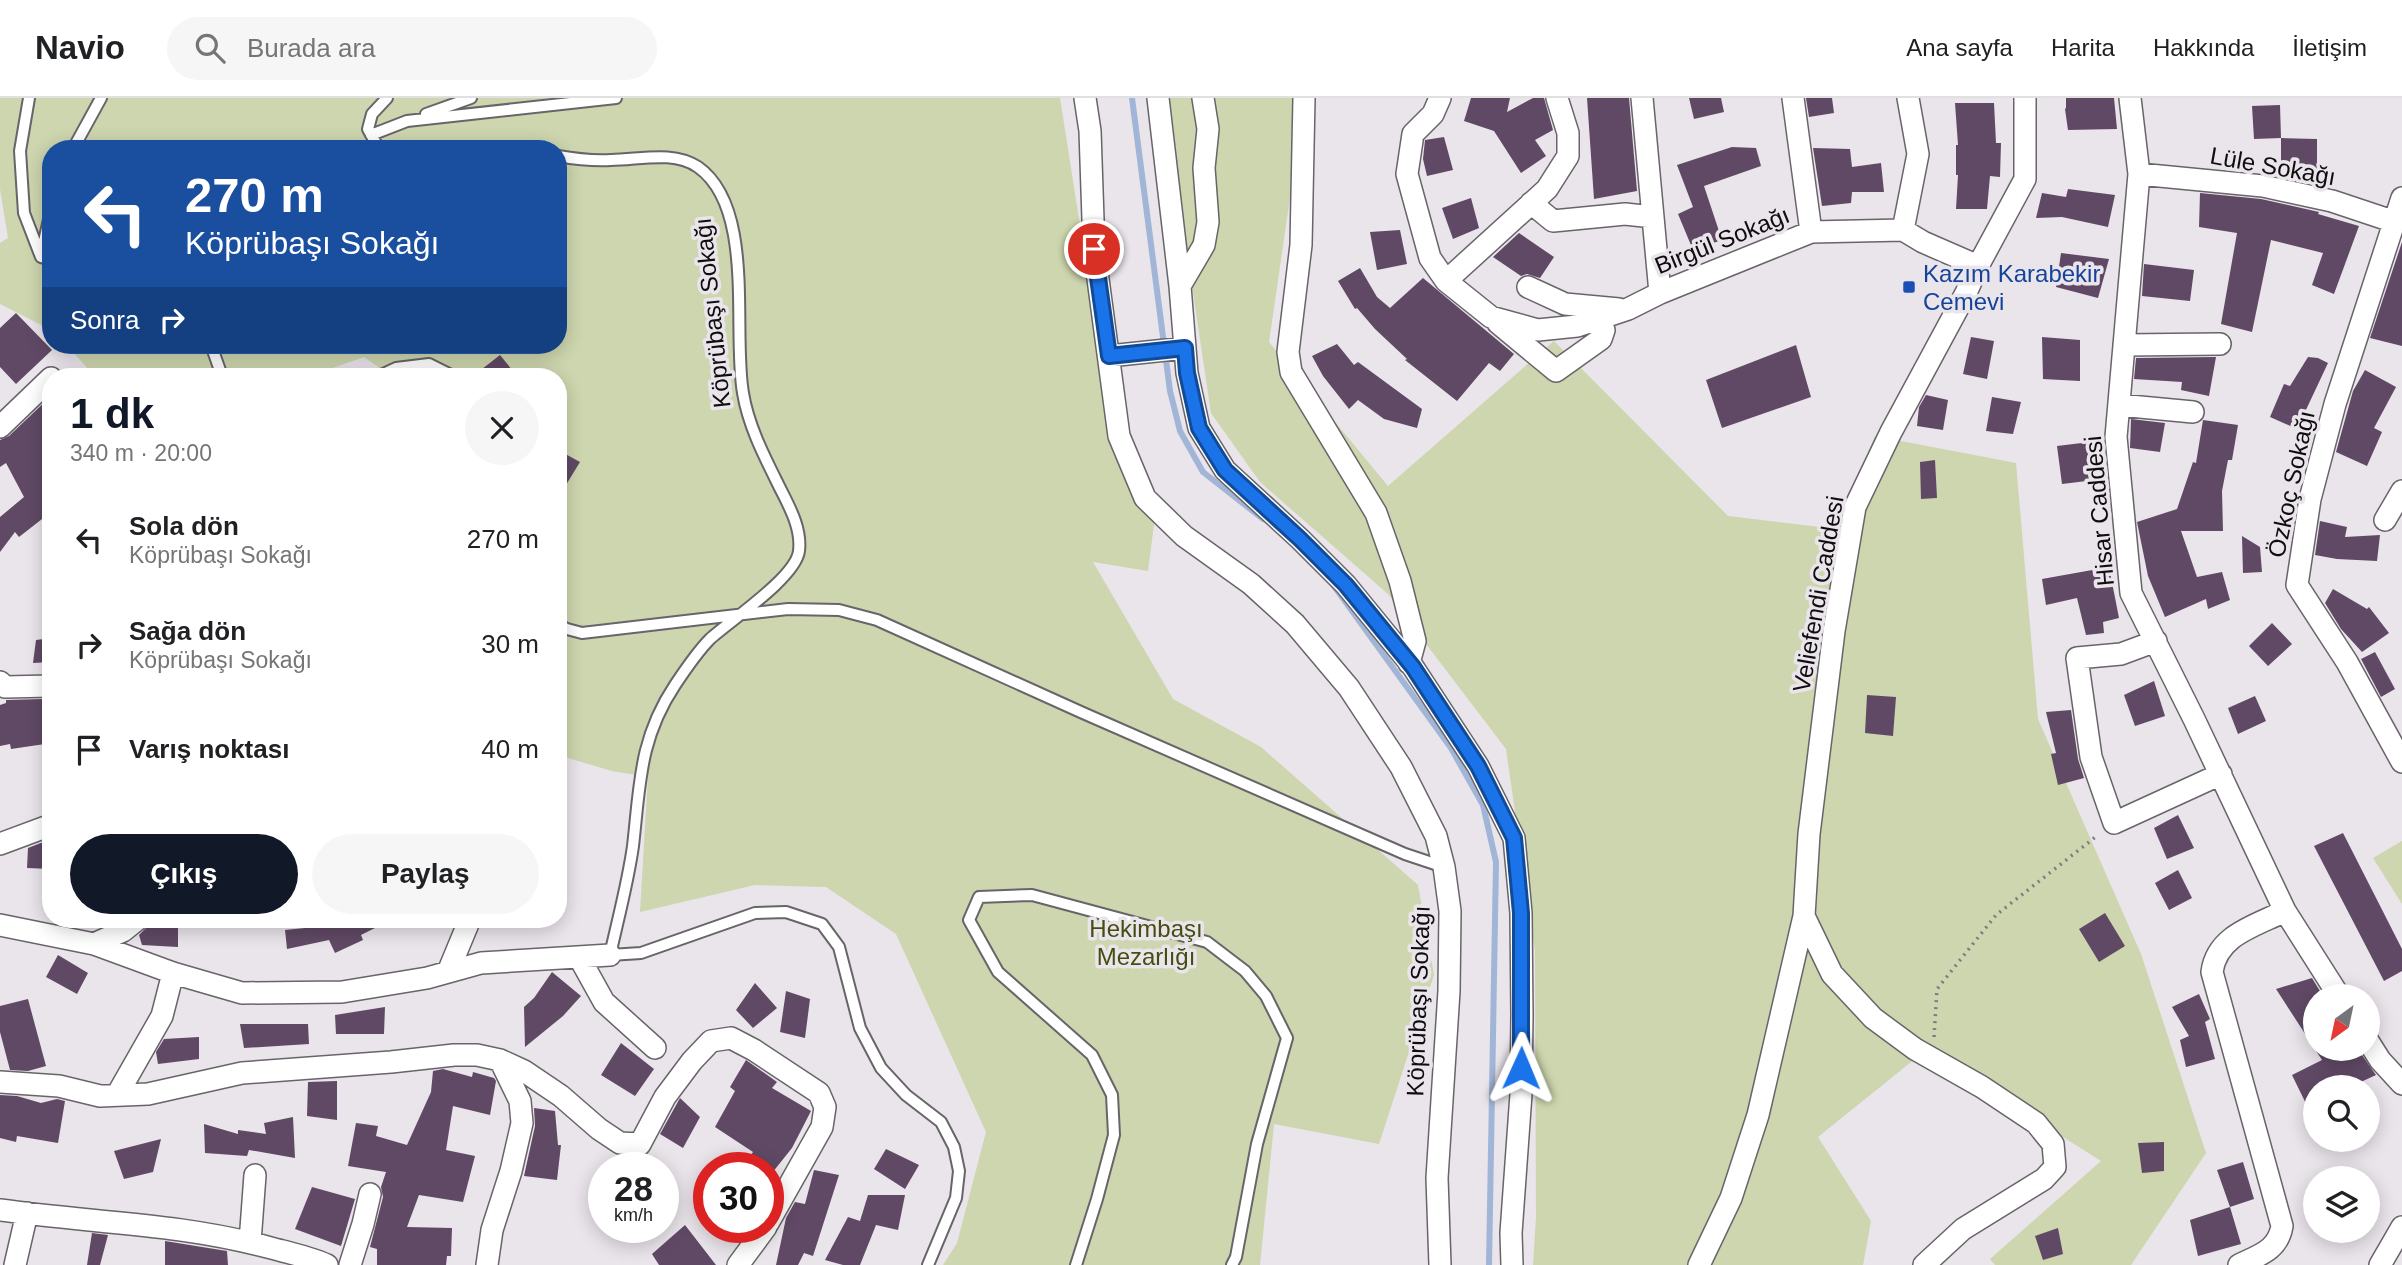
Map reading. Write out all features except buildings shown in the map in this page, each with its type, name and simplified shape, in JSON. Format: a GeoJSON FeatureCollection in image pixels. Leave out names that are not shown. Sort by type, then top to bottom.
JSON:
{"type":"FeatureCollection","features":[{"type":"Feature","properties":{"kind":"street","name":"Köprübaşı Sokağı"},"geometry":{"type":"LineString","coordinates":[[1085,98],[1090,131],[1094,249],[1118,355],[1119,436],[1144,498],[1184,536],[1251,584],[1295,624],[1349,688],[1401,767],[1437,836],[1450,911],[1437,1178],[1440,1265]]}},
{"type":"Feature","properties":{"kind":"street"},"geometry":{"type":"LineString","coordinates":[[1158,98],[1180,286],[1179,348],[1199,428],[1225,470],[1346,585],[1409,663],[1478,766],[1514,838],[1521,913],[1522,1015],[1521,1094],[1511,1233],[1512,1265]]}},
{"type":"Feature","properties":{"kind":"street"},"geometry":{"type":"LineString","coordinates":[[1180,286],[1204,245],[1208,222],[1204,168],[1208,129],[1203,98]]}},
{"type":"Feature","properties":{"kind":"street"},"geometry":{"type":"LineString","coordinates":[[1304,98],[1301,245],[1288,352],[1291,372],[1376,513],[1400,582],[1415,641],[1409,663]]}},
{"type":"Feature","properties":{"kind":"street","name":"Birgül Sokağı"},"geometry":{"type":"LineString","coordinates":[[1440,98],[1433,114],[1413,134],[1407,174],[1430,258],[1446,281],[1556,371],[1601,339],[1604,330],[1598,319]]}},
{"type":"Feature","properties":{"kind":"street"},"geometry":{"type":"LineString","coordinates":[[1446,281],[1547,189],[1568,156],[1568,133],[1557,98]]}},
{"type":"Feature","properties":{"kind":"street"},"geometry":{"type":"LineString","coordinates":[[1643,98],[1660,293]]}},
{"type":"Feature","properties":{"kind":"street"},"geometry":{"type":"LineString","coordinates":[[1793,98],[1811,232]]}},
{"type":"Feature","properties":{"kind":"street"},"geometry":{"type":"LineString","coordinates":[[1903,230],[1917,154],[1908,98]]}},
{"type":"Feature","properties":{"kind":"street"},"geometry":{"type":"LineString","coordinates":[[1978,265],[2025,179],[2025,98]]}},
{"type":"Feature","properties":{"kind":"street","name":"Hisar Caddesi"},"geometry":{"type":"LineString","coordinates":[[2130,98],[2139,174],[2116,438],[2131,593],[2221,774],[2285,911],[2331,984]]}},
{"type":"Feature","properties":{"kind":"street","name":"Lüle Sokağı"},"geometry":{"type":"LineString","coordinates":[[2139,174],[2263,186],[2332,201],[2395,222]]}},
{"type":"Feature","properties":{"kind":"street","name":"Özkoç Sokağı"},"geometry":{"type":"LineString","coordinates":[[2402,198],[2335,404],[2310,499],[2297,585],[2347,663],[2402,762]]}},
{"type":"Feature","properties":{"kind":"street"},"geometry":{"type":"LineString","coordinates":[[1531,203],[1553,221],[1625,214],[1653,217]]}},
{"type":"Feature","properties":{"kind":"street","name":"Birgül Sokağı"},"geometry":{"type":"LineString","coordinates":[[1491,317],[1538,330],[1577,326],[1628,309],[1660,293],[1811,232],[1903,230],[1923,242],[1978,265]]}},
{"type":"Feature","properties":{"kind":"street","name":"Veliefendi Caddesi"},"geometry":{"type":"LineString","coordinates":[[1699,1265],[1731,1198],[1758,1115],[1804,916],[1809,834],[1834,631],[1856,507],[1891,432],[1966,293],[1978,265]]}},
{"type":"Feature","properties":{"kind":"street"},"geometry":{"type":"LineString","coordinates":[[1528,287],[1566,304],[1628,309]]}},
{"type":"Feature","properties":{"kind":"street"},"geometry":{"type":"LineString","coordinates":[[2124,345],[2220,344]]}},
{"type":"Feature","properties":{"kind":"street"},"geometry":{"type":"LineString","coordinates":[[1118,355],[1179,348]]}},
{"type":"Feature","properties":{"kind":"street"},"geometry":{"type":"LineString","coordinates":[[0,427],[42,386]]}},
{"type":"Feature","properties":{"kind":"street"},"geometry":{"type":"LineString","coordinates":[[2119,405],[2193,412]]}},
{"type":"Feature","properties":{"kind":"street"},"geometry":{"type":"LineString","coordinates":[[2385,520],[2402,491]]}},
{"type":"Feature","properties":{"kind":"street"},"geometry":{"type":"LineString","coordinates":[[2156,641],[2121,654],[2077,658],[2091,757],[2113,823],[2221,774]]}},
{"type":"Feature","properties":{"kind":"street"},"geometry":{"type":"LineString","coordinates":[[2,686],[42,686]]}},
{"type":"Feature","properties":{"kind":"street"},"geometry":{"type":"LineString","coordinates":[[0,844],[42,828]]}},
{"type":"Feature","properties":{"kind":"street"},"geometry":{"type":"LineString","coordinates":[[2239,1265],[2268,1251],[2276,1243],[2283,1226],[2212,972],[2219,948],[2228,940],[2285,911]]}},
{"type":"Feature","properties":{"kind":"street","name":"Veliefendi Caddesi"},"geometry":{"type":"LineString","coordinates":[[1804,916],[1832,974],[1873,1018],[2036,1123],[2053,1144],[2055,1167],[2045,1179],[1964,1229],[1924,1265]]}},
{"type":"Feature","properties":{"kind":"street"},"geometry":{"type":"LineString","coordinates":[[0,925],[94,944],[173,973],[242,993],[342,992],[481,963],[610,955]]}},
{"type":"Feature","properties":{"kind":"street"},"geometry":{"type":"LineString","coordinates":[[94,944],[127,928]]}},
{"type":"Feature","properties":{"kind":"street"},"geometry":{"type":"LineString","coordinates":[[448,972],[466,928]]}},
{"type":"Feature","properties":{"kind":"street"},"geometry":{"type":"LineString","coordinates":[[579,957],[604,1002],[655,1048]]}},
{"type":"Feature","properties":{"kind":"street"},"geometry":{"type":"LineString","coordinates":[[117,1095],[162,1016],[173,973]]}},
{"type":"Feature","properties":{"kind":"street"},"geometry":{"type":"LineString","coordinates":[[0,1082],[59,1086],[100,1096],[148,1094],[242,1073],[477,1055],[500,1060],[524,1072],[561,1096],[599,1129],[620,1143],[640,1143],[665,1097],[692,1061],[711,1041],[731,1038],[819,1093],[825,1107],[822,1127],[784,1195]]}},
{"type":"Feature","properties":{"kind":"street"},"geometry":{"type":"LineString","coordinates":[[487,1265],[492,1230],[511,1171],[522,1123],[520,1101],[500,1060]]}},
{"type":"Feature","properties":{"kind":"street"},"geometry":{"type":"LineString","coordinates":[[2380,1060],[2402,1084]]}},
{"type":"Feature","properties":{"kind":"street"},"geometry":{"type":"LineString","coordinates":[[250,1242],[255,1175]]}},
{"type":"Feature","properties":{"kind":"street"},"geometry":{"type":"LineString","coordinates":[[350,1265],[370,1194]]}},
{"type":"Feature","properties":{"kind":"street"},"geometry":{"type":"LineString","coordinates":[[0,1210],[67,1219],[165,1226],[227,1236],[327,1265]]}},
{"type":"Feature","properties":{"kind":"street"},"geometry":{"type":"LineString","coordinates":[[15,1265],[27,1213]]}},
{"type":"Feature","properties":{"kind":"street"},"geometry":{"type":"LineString","coordinates":[[2380,1265],[2399,1233]]}},
{"type":"Feature","properties":{"kind":"street"},"geometry":{"type":"LineString","coordinates":[[738,1265],[754,1243]]}},
{"type":"Feature","properties":{"kind":"lane"},"geometry":{"type":"LineString","coordinates":[[29,98],[20,151],[24,214],[42,250]]}},
{"type":"Feature","properties":{"kind":"lane"},"geometry":{"type":"LineString","coordinates":[[78,140],[101,98]]}},
{"type":"Feature","properties":{"kind":"lane"},"geometry":{"type":"LineString","coordinates":[[374,140],[368,129],[372,114],[387,98]]}},
{"type":"Feature","properties":{"kind":"lane"},"geometry":{"type":"LineString","coordinates":[[371,135],[471,98]]}},
{"type":"Feature","properties":{"kind":"lane"},"geometry":{"type":"LineString","coordinates":[[407,121],[615,98]]}},
{"type":"Feature","properties":{"kind":"lane","name":"Köprübaşı Sokağı"},"geometry":{"type":"LineString","coordinates":[[567,157],[609,161],[679,158],[699,168],[727,204],[740,286],[743,393],[751,425],[792,511],[798,534],[799,553],[791,570],[708,641],[674,686],[652,726],[640,769],[632,849],[610,955]]}},
{"type":"Feature","properties":{"kind":"lane"},"geometry":{"type":"LineString","coordinates":[[396,368],[429,364],[437,368]]}},
{"type":"Feature","properties":{"kind":"lane"},"geometry":{"type":"LineString","coordinates":[[567,629],[582,633],[788,609],[839,610],[877,620],[1405,854],[1444,867]]}},
{"type":"Feature","properties":{"kind":"lane"},"geometry":{"type":"LineString","coordinates":[[1076,1265],[1114,1135],[1112,1095],[1092,1055],[998,972],[969,920],[979,897],[1032,895],[1207,942],[1245,971],[1266,996],[1287,1038],[1257,1144],[1236,1257],[1232,1265]]}},
{"type":"Feature","properties":{"kind":"lane"},"geometry":{"type":"LineString","coordinates":[[610,955],[641,953],[755,913],[786,912],[822,924],[839,947],[860,1028],[881,1068],[906,1095],[941,1122],[954,1147],[959,1171],[956,1198],[928,1265]]}},
{"type":"Feature","properties":{"kind":"path"},"geometry":{"type":"LineString","coordinates":[[1932,1058],[1937,989],[1996,915],[2113,823]]}},
{"type":"Feature","properties":{"kind":"green space","name":"Hekimbaşı Mezarlığı"},"geometry":{"type":"Polygon","coordinates":[[[0,98],[1060,98],[1111,423],[1129,482],[1154,524],[1148,571],[1093,562],[1173,699],[1261,747],[1418,885],[1434,975],[1379,1144],[1274,1124],[1260,1265],[943,1265],[957,1243],[986,1132],[896,934],[826,887],[755,885],[640,912],[648,777],[612,771],[567,758],[567,368],[380,368],[364,357],[333,368],[87,368],[75,354],[567,354],[567,140],[42,140],[42,325],[0,304],[0,243],[8,238],[0,189],[0,98]]]}},
{"type":"Feature","properties":{"kind":"green space"},"geometry":{"type":"Polygon","coordinates":[[[1164,98],[1292,98],[1297,150],[1269,342],[1388,486],[1554,341],[1728,516],[1836,529],[1875,436],[2016,463],[2038,719],[2141,954],[2206,1153],[2131,1265],[1995,1265],[1990,1259],[2101,1161],[1926,1050],[1818,1137],[1871,1221],[1863,1265],[1533,1265],[1536,1217],[1535,951],[1506,749],[1388,594],[1260,482],[1211,413],[1164,98]]]}},
{"type":"Feature","properties":{"kind":"green space"},"geometry":{"type":"Polygon","coordinates":[[[2402,841],[2402,904],[2373,858],[2402,841]]]}},
{"type":"Feature","properties":{"kind":"waterway"},"geometry":{"type":"LineString","coordinates":[[1132,98],[1170,391],[1180,431],[1203,472],[1263,519]]}},
{"type":"Feature","properties":{"kind":"waterway"},"geometry":{"type":"LineString","coordinates":[[1334,586],[1451,748],[1483,805],[1496,862],[1489,1265]]}},
{"type":"Feature","properties":{"kind":"place","name":"Kazım Karabekir Cemevi"},"geometry":{"type":"Point","coordinates":[1909,287]}},
{"type":"Feature","properties":{"kind":"route"},"geometry":{"type":"LineString","coordinates":[[1094,249],[1109,356],[1185,348],[1187,373],[1199,428],[1225,470],[1346,585],[1413,667],[1478,766],[1514,838],[1521,913],[1521,1068]]}}]}
